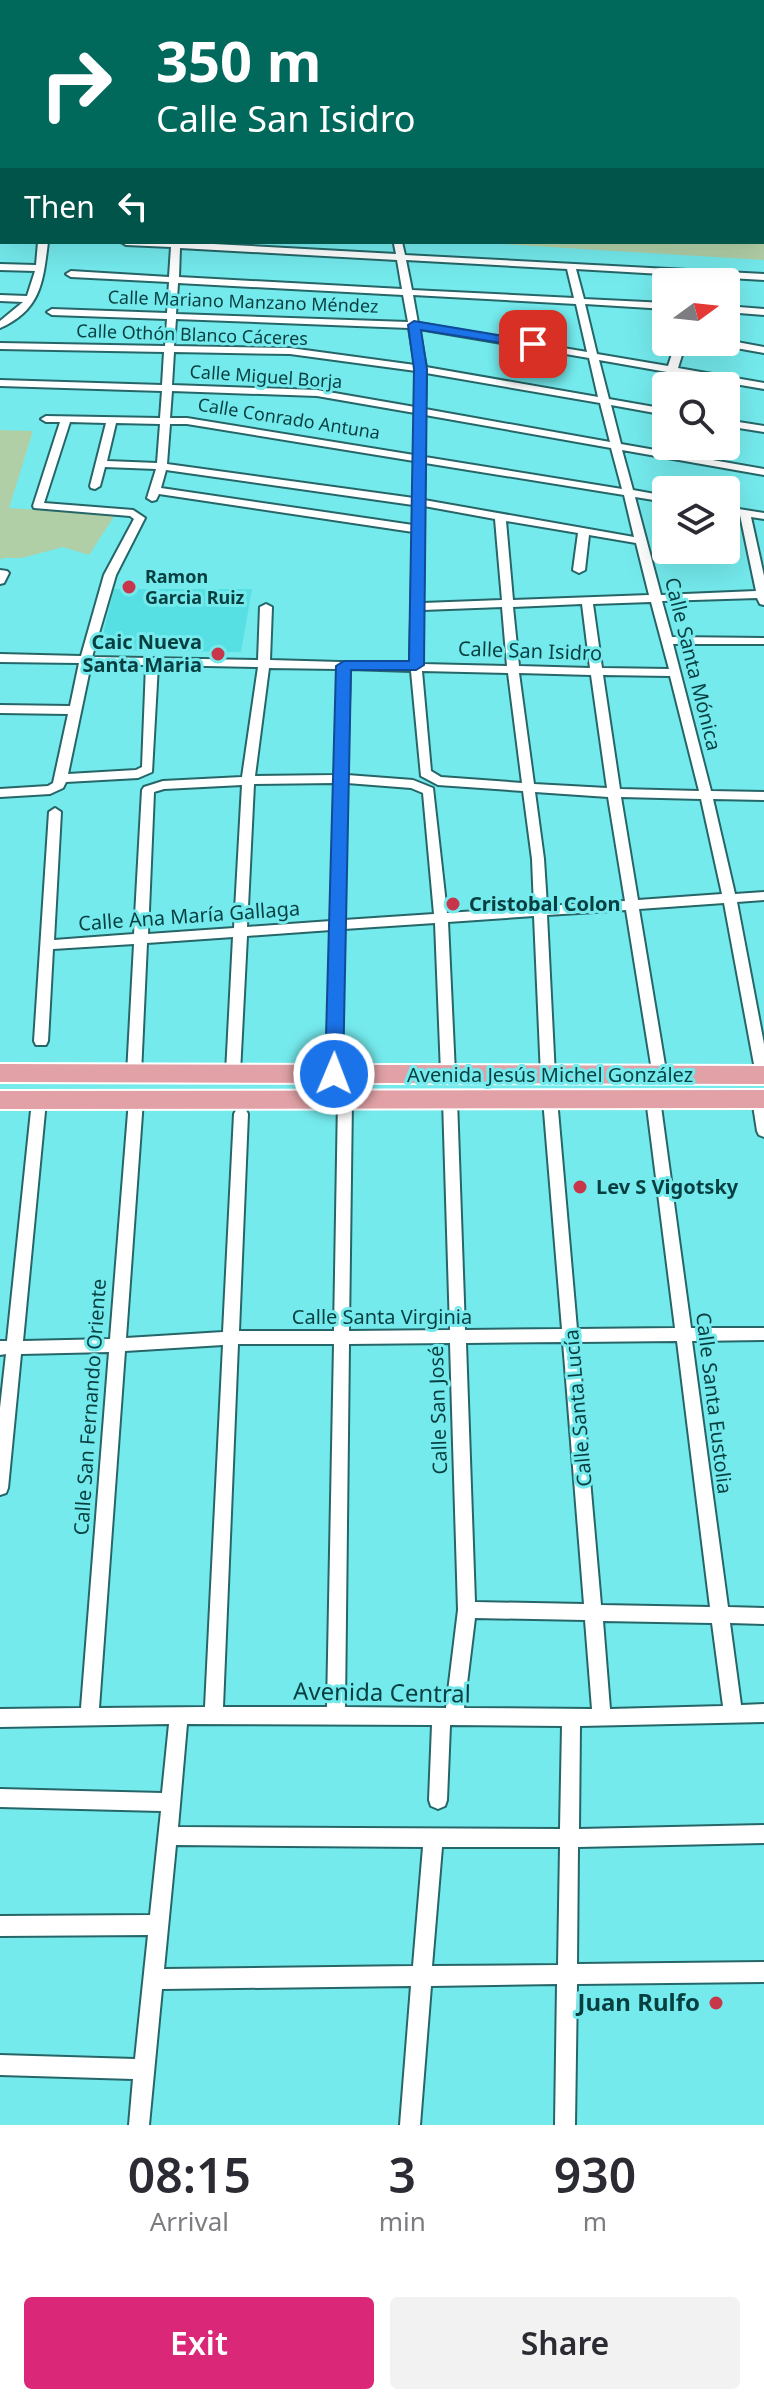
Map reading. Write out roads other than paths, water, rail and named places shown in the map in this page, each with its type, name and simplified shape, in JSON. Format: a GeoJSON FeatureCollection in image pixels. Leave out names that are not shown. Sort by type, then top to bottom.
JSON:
{"type":"FeatureCollection","features":[{"type":"Feature","properties":{"kind":"main road","name":"Avenida Jesús Michel González"},"geometry":{"type":"LineString","coordinates":[[0,1073],[448,1073],[549,1087],[762,1087]]}},
{"type":"Feature","properties":{"kind":"main road","name":"Avenida Jesús Michel González"},"geometry":{"type":"LineString","coordinates":[[0,1100],[450,1100],[549,1087]]}},
{"type":"Feature","properties":{"kind":"street"},"geometry":{"type":"LineString","coordinates":[[0,325],[16,316],[32,299],[43,244]]}},
{"type":"Feature","properties":{"kind":"street"},"geometry":{"type":"LineString","coordinates":[[159,244],[400,250],[652,273]]}},
{"type":"Feature","properties":{"kind":"street"},"geometry":{"type":"LineString","coordinates":[[176,245],[169,314],[162,466],[154,494],[417,529]]}},
{"type":"Feature","properties":{"kind":"street"},"geometry":{"type":"LineString","coordinates":[[400,250],[421,369],[416,665],[441,919],[448,1073]]}},
{"type":"Feature","properties":{"kind":"street","name":"Calle Santa Mónica"},"geometry":{"type":"LineString","coordinates":[[571,266],[730,899],[762,1087],[764,1131]]}},
{"type":"Feature","properties":{"kind":"street"},"geometry":{"type":"LineString","coordinates":[[0,267],[40,268]]}},
{"type":"Feature","properties":{"kind":"street"},"geometry":{"type":"LineString","coordinates":[[71,274],[652,305]]}},
{"type":"Feature","properties":{"kind":"street"},"geometry":{"type":"LineString","coordinates":[[740,277],[764,277]]}},
{"type":"Feature","properties":{"kind":"street"},"geometry":{"type":"LineString","coordinates":[[0,298],[32,299]]}},
{"type":"Feature","properties":{"kind":"street"},"geometry":{"type":"LineString","coordinates":[[740,310],[764,312]]}},
{"type":"Feature","properties":{"kind":"street","name":"Calle Mariano Manzano Méndez"},"geometry":{"type":"LineString","coordinates":[[52,312],[414,325],[764,386]]}},
{"type":"Feature","properties":{"kind":"street","name":"Calle Othón Blanco Cáceres"},"geometry":{"type":"LineString","coordinates":[[0,346],[290,351],[421,369],[652,410]]}},
{"type":"Feature","properties":{"kind":"street"},"geometry":{"type":"LineString","coordinates":[[740,346],[764,350]]}},
{"type":"Feature","properties":{"kind":"street"},"geometry":{"type":"LineString","coordinates":[[672,372],[677,356]]}},
{"type":"Feature","properties":{"kind":"street","name":"Calle Miguel Borja"},"geometry":{"type":"LineString","coordinates":[[0,383],[317,393],[764,472]]}},
{"type":"Feature","properties":{"kind":"street","name":"Calle Conrado Antuna"},"geometry":{"type":"LineString","coordinates":[[46,419],[187,421],[652,497]]}},
{"type":"Feature","properties":{"kind":"street"},"geometry":{"type":"LineString","coordinates":[[60,783],[86,659],[110,575],[140,518],[138,514],[38,506],[66,419]]}},
{"type":"Feature","properties":{"kind":"street"},"geometry":{"type":"LineString","coordinates":[[95,486],[112,420]]}},
{"type":"Feature","properties":{"kind":"street"},"geometry":{"type":"LineString","coordinates":[[740,425],[764,429]]}},
{"type":"Feature","properties":{"kind":"street"},"geometry":{"type":"LineString","coordinates":[[101,464],[162,466],[417,502],[641,541]]}},
{"type":"Feature","properties":{"kind":"street"},"geometry":{"type":"LineString","coordinates":[[740,512],[764,516]]}},
{"type":"Feature","properties":{"kind":"street"},"geometry":{"type":"LineString","coordinates":[[417,607],[763,597],[745,513]]}},
{"type":"Feature","properties":{"kind":"street","name":"Calle Santa Lucía"},"geometry":{"type":"LineString","coordinates":[[500,517],[513,668],[538,859],[549,1087],[602,1718]]}},
{"type":"Feature","properties":{"kind":"street"},"geometry":{"type":"LineString","coordinates":[[579,570],[584,531]]}},
{"type":"Feature","properties":{"kind":"street","name":"Calle Santa Eustolia"},"geometry":{"type":"LineString","coordinates":[[587,603],[656,1088],[683,1334],[733,1714]]}},
{"type":"Feature","properties":{"kind":"street"},"geometry":{"type":"LineString","coordinates":[[233,1073],[248,781],[264,663],[266,607]]}},
{"type":"Feature","properties":{"kind":"street"},"geometry":{"type":"LineString","coordinates":[[666,640],[764,641]]}},
{"type":"Feature","properties":{"kind":"street","name":"Calle San Isidro"},"geometry":{"type":"LineString","coordinates":[[0,658],[675,673]]}},
{"type":"Feature","properties":{"kind":"street"},"geometry":{"type":"LineString","coordinates":[[0,793],[146,771],[152,660]]}},
{"type":"Feature","properties":{"kind":"street"},"geometry":{"type":"LineString","coordinates":[[334,1074],[344,666]]}},
{"type":"Feature","properties":{"kind":"street"},"geometry":{"type":"LineString","coordinates":[[0,709],[76,709]]}},
{"type":"Feature","properties":{"kind":"street"},"geometry":{"type":"LineString","coordinates":[[134,1074],[146,794],[152,788],[248,781],[340,779],[438,781],[614,793],[764,796]]}},
{"type":"Feature","properties":{"kind":"street"},"geometry":{"type":"LineString","coordinates":[[41,1041],[55,812]]}},
{"type":"Feature","properties":{"kind":"street","name":"Calle Ana María Gallaga"},"geometry":{"type":"LineString","coordinates":[[48,945],[764,896]]}},
{"type":"Feature","properties":{"kind":"street"},"geometry":{"type":"LineString","coordinates":[[336,1716],[345,1099]]}},
{"type":"Feature","properties":{"kind":"street","name":"Calle San Fernando Oriente"},"geometry":{"type":"LineString","coordinates":[[89,1718],[136,1100]]}},
{"type":"Feature","properties":{"kind":"street","name":"Calle San José"},"geometry":{"type":"LineString","coordinates":[[438,1800],[448,1718],[467,1610],[450,1100]]}},
{"type":"Feature","properties":{"kind":"street"},"geometry":{"type":"LineString","coordinates":[[0,1488],[7,1347],[39,1101]]}},
{"type":"Feature","properties":{"kind":"street"},"geometry":{"type":"LineString","coordinates":[[214,1715],[241,1114]]}},
{"type":"Feature","properties":{"kind":"street","name":"Calle Santa Virginia"},"geometry":{"type":"LineString","coordinates":[[7,1347],[342,1336],[764,1334]]}},
{"type":"Feature","properties":{"kind":"street"},"geometry":{"type":"LineString","coordinates":[[467,1610],[594,1615],[764,1616]]}},
{"type":"Feature","properties":{"kind":"street","name":"Avenida Central"},"geometry":{"type":"LineString","coordinates":[[0,1718],[214,1715],[602,1718],[764,1713]]}},
{"type":"Feature","properties":{"kind":"street"},"geometry":{"type":"LineString","coordinates":[[139,2125],[179,1717]]}},
{"type":"Feature","properties":{"kind":"street"},"geometry":{"type":"LineString","coordinates":[[565,2125],[571,1717]]}},
{"type":"Feature","properties":{"kind":"street"},"geometry":{"type":"LineString","coordinates":[[0,1798],[171,1802]]}},
{"type":"Feature","properties":{"kind":"street"},"geometry":{"type":"LineString","coordinates":[[168,1836],[569,1838],[764,1834]]}},
{"type":"Feature","properties":{"kind":"street"},"geometry":{"type":"LineString","coordinates":[[410,2125],[433,1838]]}},
{"type":"Feature","properties":{"kind":"street"},"geometry":{"type":"LineString","coordinates":[[0,1926],[159,1925]]}},
{"type":"Feature","properties":{"kind":"street"},"geometry":{"type":"LineString","coordinates":[[154,1979],[764,1972]]}},
{"type":"Feature","properties":{"kind":"street"},"geometry":{"type":"LineString","coordinates":[[0,2065],[145,2069]]}},
{"type":"Feature","properties":{"kind":"place","name":"Ramon Garcia Ruiz"},"geometry":{"type":"Point","coordinates":[129,587]}},
{"type":"Feature","properties":{"kind":"place","name":"Caic Nueva Santa Maria"},"geometry":{"type":"Point","coordinates":[218,654]}},
{"type":"Feature","properties":{"kind":"place","name":"Cristobal Colon"},"geometry":{"type":"Point","coordinates":[453,904]}},
{"type":"Feature","properties":{"kind":"place","name":"Lev S Vigotsky"},"geometry":{"type":"Point","coordinates":[580,1187]}},
{"type":"Feature","properties":{"kind":"place","name":"Juan Rulfo"},"geometry":{"type":"Point","coordinates":[716,2003]}}]}
